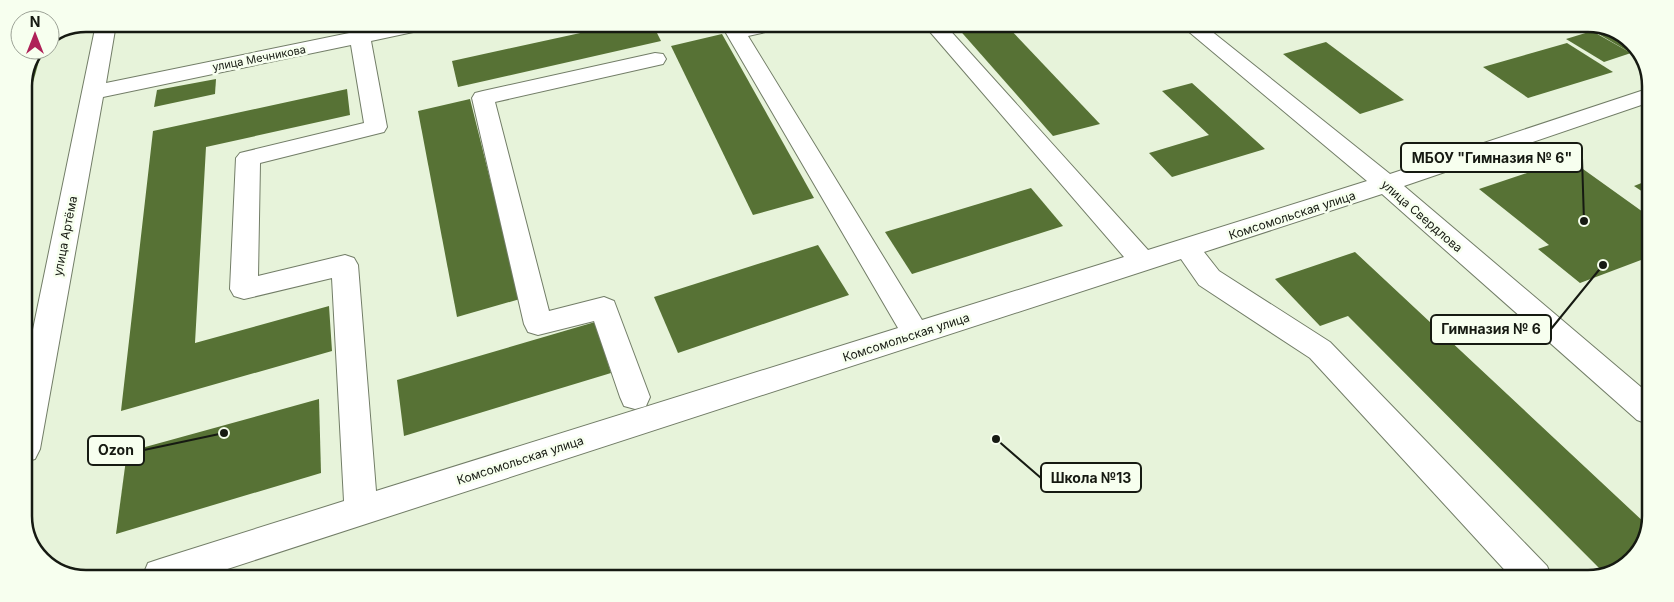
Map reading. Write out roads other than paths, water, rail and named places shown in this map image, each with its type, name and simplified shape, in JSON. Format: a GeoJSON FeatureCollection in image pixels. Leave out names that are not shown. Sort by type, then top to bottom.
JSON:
{"type":"FeatureCollection","features":[{"type":"Feature","properties":{"kind":"street","name":"улица Артёма"},"geometry":{"type":"LineString","coordinates":[[33,404],[104,32]]}},
{"type":"Feature","properties":{"kind":"street","name":"улица Мечникова"},"geometry":{"type":"LineString","coordinates":[[93,92],[388,32]]}},
{"type":"Feature","properties":{"kind":"street"},"geometry":{"type":"LineString","coordinates":[[740,32],[736,33],[916,334]]}},
{"type":"Feature","properties":{"kind":"street"},"geometry":{"type":"LineString","coordinates":[[941,32],[1143,262]]}},
{"type":"Feature","properties":{"kind":"street","name":"улица Свердлова"},"geometry":{"type":"LineString","coordinates":[[1199,32],[1386,184],[1642,406]]}},
{"type":"Feature","properties":{"kind":"street"},"geometry":{"type":"LineString","coordinates":[[360,38],[376,127],[248,158],[244,289],[345,265],[361,510]]}},
{"type":"Feature","properties":{"kind":"street"},"geometry":{"type":"LineString","coordinates":[[635,398],[604,308],[538,324],[484,98],[655,59]]}},
{"type":"Feature","properties":{"kind":"street","name":"Комсомольская улица"},"geometry":{"type":"LineString","coordinates":[[175,570],[1386,184],[1641,98]]}},
{"type":"Feature","properties":{"kind":"street"},"geometry":{"type":"LineString","coordinates":[[1187,248],[1209,278],[1320,350],[1528,570]]}},
{"type":"Feature","properties":{"kind":"place","name":"МБОУ \"Гимназия № 6\""},"geometry":{"type":"Point","coordinates":[1584,221]}},
{"type":"Feature","properties":{"kind":"place","name":"Гимназия № 6"},"geometry":{"type":"Point","coordinates":[1603,265]}},
{"type":"Feature","properties":{"kind":"place","name":"Ozon"},"geometry":{"type":"Point","coordinates":[224,433]}},
{"type":"Feature","properties":{"kind":"place","name":"Школа №13"},"geometry":{"type":"Point","coordinates":[996,439]}}]}
